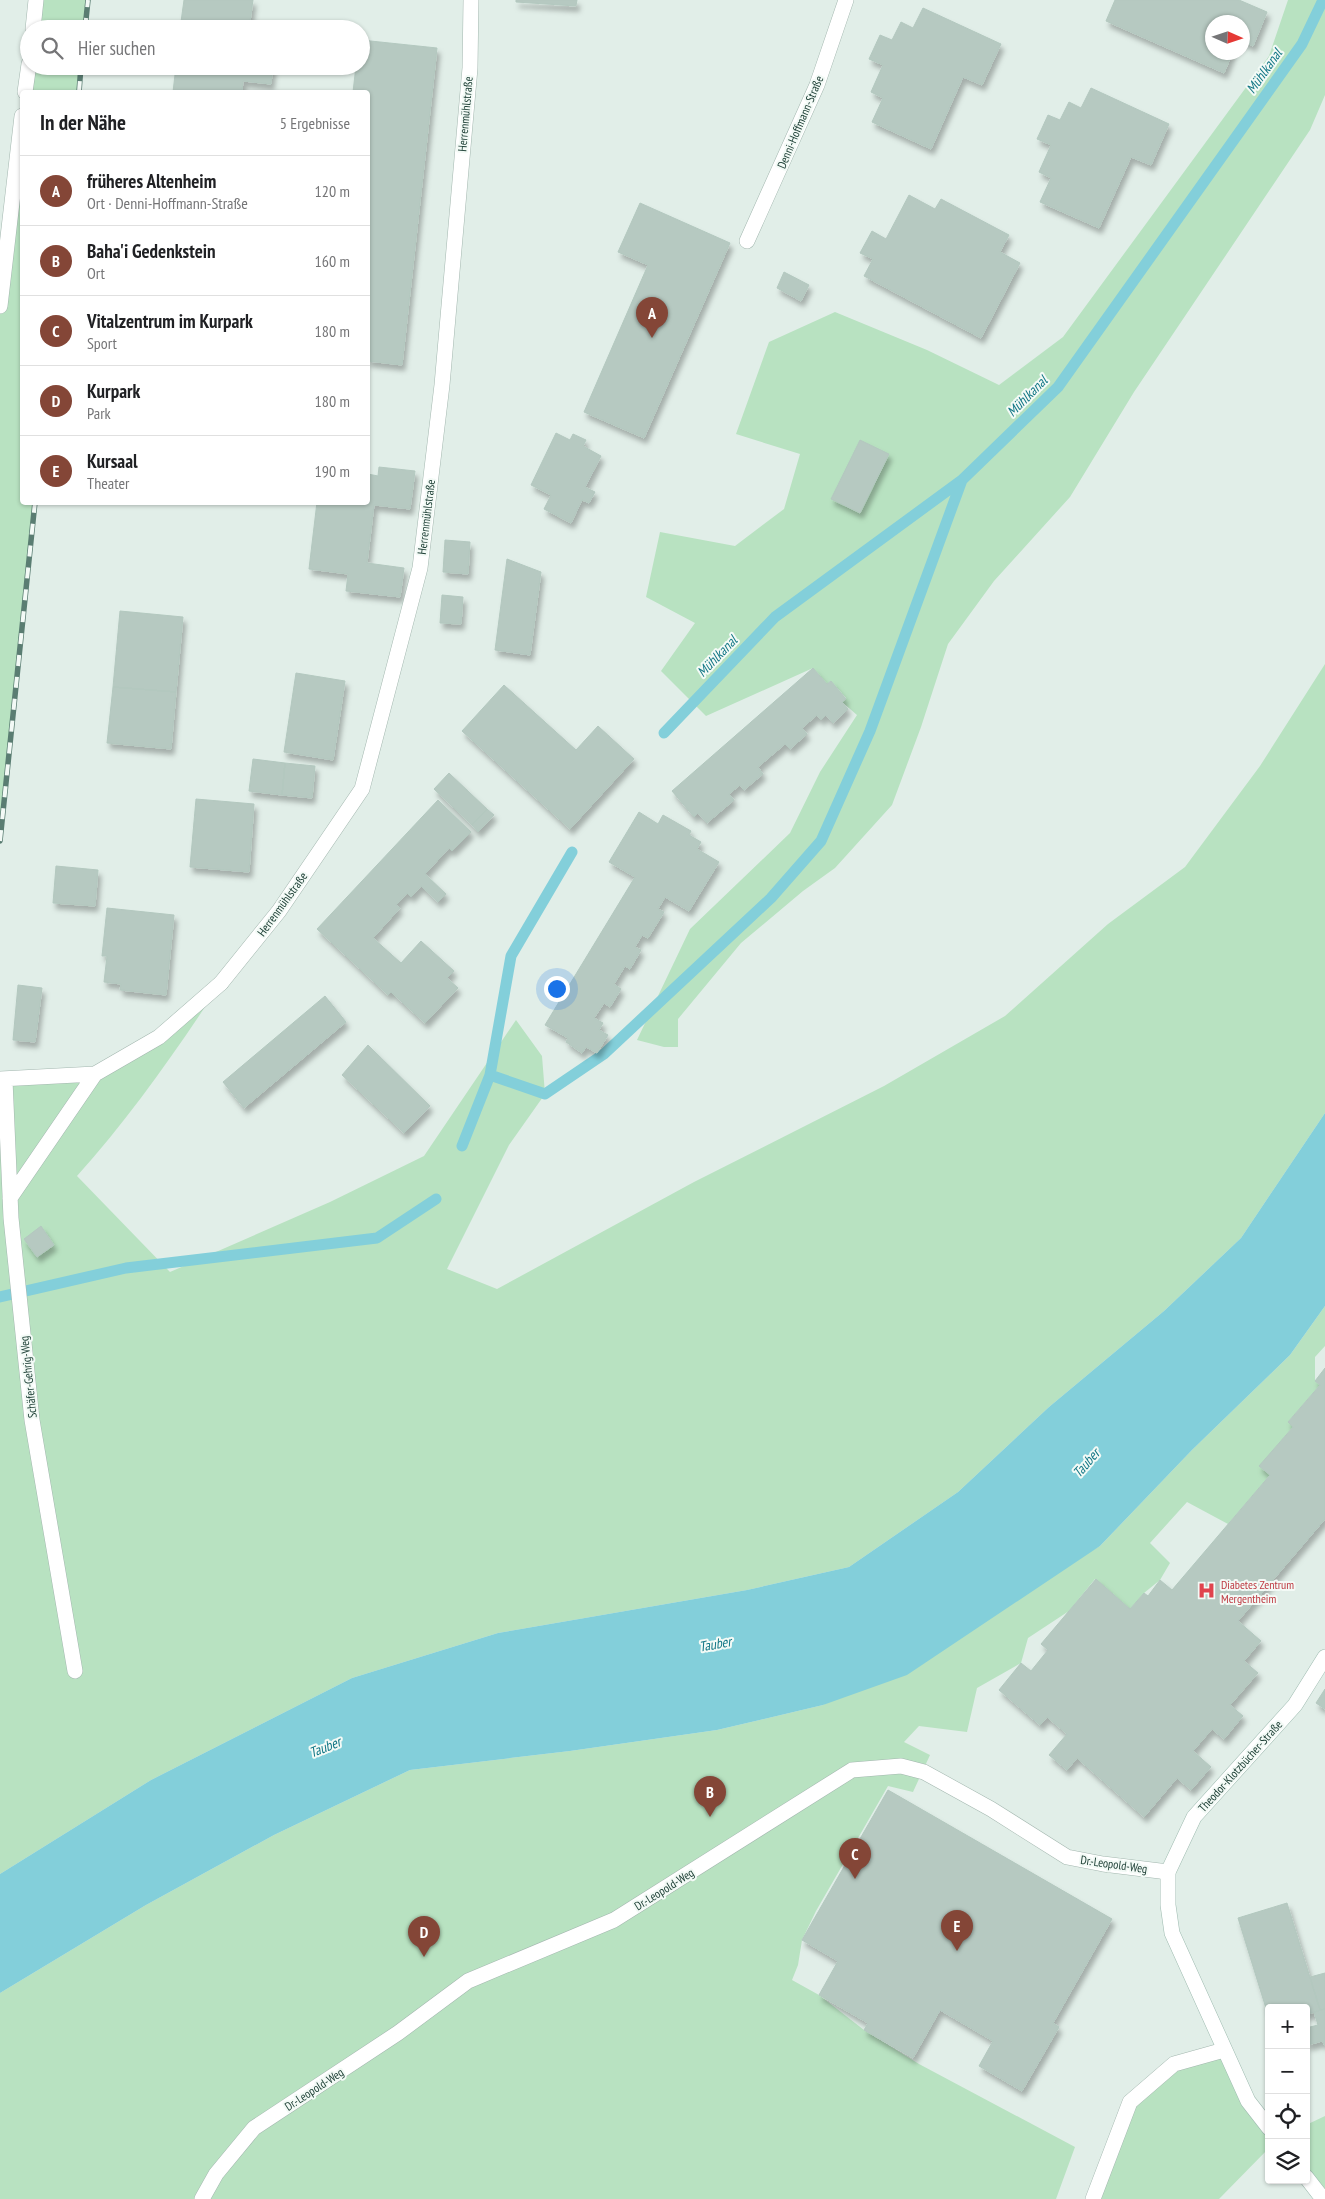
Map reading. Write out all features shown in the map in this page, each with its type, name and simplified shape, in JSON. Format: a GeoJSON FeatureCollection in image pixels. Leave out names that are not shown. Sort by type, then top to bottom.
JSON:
{"type":"FeatureCollection","features":[{"type":"Feature","properties":{"kind":"street"},"geometry":{"type":"LineString","coordinates":[[34,20],[36,0]]}},
{"type":"Feature","properties":{"kind":"street","name":"Herrenmühlstraße"},"geometry":{"type":"LineString","coordinates":[[95,1074],[159,1037],[221,983],[279,911],[362,789],[420,568],[442,385],[470,68],[472,0]]}},
{"type":"Feature","properties":{"kind":"street","name":"Denni-Hoffmann-Straße"},"geometry":{"type":"LineString","coordinates":[[746,242],[817,85],[846,0]]}},
{"type":"Feature","properties":{"kind":"street"},"geometry":{"type":"LineString","coordinates":[[25,90],[27,75]]}},
{"type":"Feature","properties":{"kind":"street"},"geometry":{"type":"LineString","coordinates":[[0,306],[20,133]]}},
{"type":"Feature","properties":{"kind":"street"},"geometry":{"type":"LineString","coordinates":[[2,1080],[95,1074]]}},
{"type":"Feature","properties":{"kind":"street"},"geometry":{"type":"LineString","coordinates":[[10,1198],[95,1074]]}},
{"type":"Feature","properties":{"kind":"street","name":"Schäfer-Gehrig-Weg"},"geometry":{"type":"LineString","coordinates":[[2,1080],[11,1218],[32,1420],[75,1671]]}},
{"type":"Feature","properties":{"kind":"street","name":"Theodor-Klotzbücher-Straße"},"geometry":{"type":"LineString","coordinates":[[1265,2123],[1248,2101],[1172,1933],[1168,1904],[1168,1872],[1194,1817],[1295,1705],[1325,1657]]}},
{"type":"Feature","properties":{"kind":"street","name":"Dr.-Leopold-Weg"},"geometry":{"type":"LineString","coordinates":[[202,2199],[216,2174],[254,2128],[398,2034],[468,1981],[614,1920],[852,1770],[901,1766],[924,1772],[958,1789],[1067,1857],[1103,1864],[1168,1872]]}},
{"type":"Feature","properties":{"kind":"street"},"geometry":{"type":"LineString","coordinates":[[1093,2199],[1130,2102],[1174,2064],[1224,2050]]}},
{"type":"Feature","properties":{"kind":"street"},"geometry":{"type":"LineString","coordinates":[[1310,2182],[1323,2199]]}},
{"type":"Feature","properties":{"kind":"green space"},"geometry":{"type":"Polygon","coordinates":[[[36,0],[88,0],[86,20],[34,20],[36,0]]]}},
{"type":"Feature","properties":{"kind":"green space"},"geometry":{"type":"Polygon","coordinates":[[[1288,0],[1325,0],[1325,95],[1310,130],[1134,392],[1070,497],[994,581],[948,644],[921,727],[892,805],[835,868],[803,891],[741,943],[678,1019],[678,1047],[664,1047],[637,1040],[690,929],[790,833],[820,772],[857,715],[842,702],[846,698],[831,681],[827,684],[813,668],[706,716],[661,671],[695,623],[646,597],[660,532],[735,546],[784,509],[800,454],[736,434],[769,342],[835,312],[927,350],[999,385],[1063,337],[1269,56],[1288,0]]]}},
{"type":"Feature","properties":{"kind":"green space"},"geometry":{"type":"Polygon","coordinates":[[[28,75],[80,75],[79,90],[25,90],[28,75]]]}},
{"type":"Feature","properties":{"kind":"green space"},"geometry":{"type":"Polygon","coordinates":[[[20,133],[20,505],[35,505],[0,841],[0,306],[20,133]]]}},
{"type":"Feature","properties":{"kind":"green space"},"geometry":{"type":"Polygon","coordinates":[[[1325,664],[1325,1113],[1241,1238],[1164,1311],[1049,1407],[958,1492],[849,1567],[747,1590],[498,1633],[352,1678],[151,1780],[0,1874],[0,1079],[95,1074],[159,1037],[221,983],[152,1082],[116,1130],[77,1176],[170,1272],[330,1202],[424,1156],[516,1020],[542,1056],[545,1094],[509,1145],[447,1269],[497,1289],[694,1182],[884,1086],[1005,1016],[1108,924],[1185,867],[1260,766],[1325,664]]]}},
{"type":"Feature","properties":{"kind":"green space"},"geometry":{"type":"Polygon","coordinates":[[[1325,1306],[1325,1346],[1315,1357],[1315,1381],[1320,1385],[1288,1422],[1293,1427],[1260,1466],[1270,1475],[1228,1524],[1187,1502],[1150,1543],[1170,1563],[1160,1580],[1144,1593],[1130,1609],[1095,1579],[1069,1611],[1028,1638],[1021,1663],[977,1688],[967,1732],[919,1726],[904,1742],[930,1755],[913,1792],[888,1786],[816,1911],[802,1940],[798,1965],[792,1980],[819,1995],[864,2030],[919,2064],[1075,2147],[1056,2199],[0,2199],[0,1993],[146,1905],[274,1835],[410,1770],[570,1751],[717,1730],[823,1705],[1100,1546],[1192,1450],[1290,1355],[1325,1306]]]}},
{"type":"Feature","properties":{"kind":"green space"},"geometry":{"type":"Polygon","coordinates":[[[1224,2050],[1265,2121],[1265,2152],[1219,2199],[1093,2199],[1130,2102],[1174,2064],[1224,2050]]]}},
{"type":"Feature","properties":{"kind":"green space"},"geometry":{"type":"Polygon","coordinates":[[[1325,2116],[1325,2199],[1310,2182],[1310,2123],[1325,2116]]]}},
{"type":"Feature","properties":{"kind":"water","name":"Tauber"},"geometry":{"type":"Polygon","coordinates":[[[1325,1113],[1325,1306],[1290,1355],[1192,1450],[1100,1546],[907,1675],[823,1705],[717,1730],[570,1751],[410,1770],[274,1835],[146,1905],[0,1993],[0,1874],[151,1780],[352,1678],[498,1633],[747,1590],[849,1567],[958,1492],[1049,1407],[1164,1311],[1241,1238],[1325,1113]]]}},
{"type":"Feature","properties":{"kind":"building"},"geometry":{"type":"Polygon","coordinates":[[[184,0],[253,0],[250,20],[181,20],[184,0]]]}},
{"type":"Feature","properties":{"kind":"building"},"geometry":{"type":"Polygon","coordinates":[[[516,0],[577,0],[576,6],[516,2],[516,0]]]}},
{"type":"Feature","properties":{"kind":"building"},"geometry":{"type":"Polygon","coordinates":[[[1115,0],[1239,0],[1267,12],[1253,46],[1250,45],[1250,15],[1205,15],[1205,60],[1230,60],[1224,73],[1106,21],[1115,0]]]}},
{"type":"Feature","properties":{"kind":"building"},"geometry":{"type":"Polygon","coordinates":[[[923,8],[1001,44],[982,85],[963,77],[931,149],[872,122],[883,98],[871,92],[883,65],[869,59],[880,35],[892,40],[901,22],[913,28],[923,8]]]}},
{"type":"Feature","properties":{"kind":"building"},"geometry":{"type":"Polygon","coordinates":[[[370,41],[437,48],[402,365],[370,361],[370,90],[353,90],[355,75],[370,75],[370,41]]]}},
{"type":"Feature","properties":{"kind":"building"},"geometry":{"type":"Polygon","coordinates":[[[175,75],[272,75],[271,84],[243,81],[242,90],[173,90],[175,75]]]}},
{"type":"Feature","properties":{"kind":"building"},"geometry":{"type":"Polygon","coordinates":[[[1091,88],[1169,124],[1151,165],[1131,157],[1099,228],[1040,202],[1051,178],[1039,172],[1051,145],[1037,139],[1048,115],[1060,120],[1069,102],[1081,108],[1091,88]]]}},
{"type":"Feature","properties":{"kind":"building"},"geometry":{"type":"Polygon","coordinates":[[[909,195],[935,209],[941,199],[1009,235],[1000,252],[1020,263],[981,338],[864,276],[873,259],[860,253],[872,231],[886,239],[909,195]]]}},
{"type":"Feature","properties":{"kind":"building"},"geometry":{"type":"Polygon","coordinates":[[[640,203],[730,243],[644,438],[584,412],[648,265],[618,252],[640,203]]]}},
{"type":"Feature","properties":{"kind":"building"},"geometry":{"type":"Polygon","coordinates":[[[784,272],[809,285],[801,301],[777,288],[784,272]]]}},
{"type":"Feature","properties":{"kind":"building"},"geometry":{"type":"Polygon","coordinates":[[[556,433],[570,440],[573,434],[586,440],[583,446],[601,456],[585,487],[595,492],[589,503],[582,500],[571,523],[544,509],[551,495],[531,485],[556,433]]]}},
{"type":"Feature","properties":{"kind":"building"},"geometry":{"type":"Polygon","coordinates":[[[860,440],[889,454],[860,513],[831,499],[860,440]]]}},
{"type":"Feature","properties":{"kind":"building"},"geometry":{"type":"Polygon","coordinates":[[[379,467],[415,471],[410,509],[374,505],[367,563],[404,568],[400,597],[346,591],[348,574],[309,569],[317,505],[370,505],[370,474],[378,476],[379,467]]]}},
{"type":"Feature","properties":{"kind":"building"},"geometry":{"type":"Polygon","coordinates":[[[445,540],[470,542],[468,574],[443,572],[445,540]]]}},
{"type":"Feature","properties":{"kind":"building"},"geometry":{"type":"Polygon","coordinates":[[[507,559],[541,572],[530,655],[495,650],[507,559]]]}},
{"type":"Feature","properties":{"kind":"building"},"geometry":{"type":"Polygon","coordinates":[[[442,595],[463,597],[461,624],[440,623],[442,595]]]}},
{"type":"Feature","properties":{"kind":"building"},"geometry":{"type":"Polygon","coordinates":[[[120,611],[183,617],[176,692],[113,687],[120,611]]]}},
{"type":"Feature","properties":{"kind":"building"},"geometry":{"type":"Polygon","coordinates":[[[813,668],[827,684],[831,681],[846,699],[842,702],[848,709],[833,723],[826,715],[821,720],[817,715],[802,728],[807,734],[790,749],[785,744],[758,767],[763,774],[744,790],[740,785],[729,794],[734,800],[707,823],[698,813],[694,817],[672,791],[813,668]]]}},
{"type":"Feature","properties":{"kind":"building"},"geometry":{"type":"Polygon","coordinates":[[[296,673],[345,681],[333,760],[284,752],[296,673]]]}},
{"type":"Feature","properties":{"kind":"building"},"geometry":{"type":"Polygon","coordinates":[[[504,685],[576,750],[598,726],[634,759],[570,829],[462,731],[504,685]]]}},
{"type":"Feature","properties":{"kind":"building"},"geometry":{"type":"Polygon","coordinates":[[[113,687],[176,692],[171,749],[107,743],[113,687]]]}},
{"type":"Feature","properties":{"kind":"building"},"geometry":{"type":"Polygon","coordinates":[[[253,759],[285,763],[282,795],[249,791],[253,759]]]}},
{"type":"Feature","properties":{"kind":"building"},"geometry":{"type":"Polygon","coordinates":[[[285,763],[315,766],[312,798],[282,795],[285,763]]]}},
{"type":"Feature","properties":{"kind":"building"},"geometry":{"type":"Polygon","coordinates":[[[449,773],[487,809],[472,825],[434,789],[449,773]]]}},
{"type":"Feature","properties":{"kind":"building"},"geometry":{"type":"Polygon","coordinates":[[[196,799],[254,804],[249,872],[190,867],[196,799]]]}},
{"type":"Feature","properties":{"kind":"building"},"geometry":{"type":"Polygon","coordinates":[[[438,800],[471,832],[452,851],[449,848],[425,874],[446,894],[438,902],[421,886],[411,897],[407,893],[396,905],[400,908],[373,938],[401,963],[421,941],[454,971],[447,978],[458,988],[425,1023],[391,992],[388,995],[317,929],[438,800]]]}},
{"type":"Feature","properties":{"kind":"building"},"geometry":{"type":"Polygon","coordinates":[[[487,809],[494,815],[478,832],[472,825],[487,809]]]}},
{"type":"Feature","properties":{"kind":"building"},"geometry":{"type":"Polygon","coordinates":[[[639,812],[658,824],[663,815],[691,831],[689,835],[701,842],[697,849],[719,862],[689,911],[665,897],[658,909],[664,912],[648,938],[642,935],[635,947],[641,950],[630,969],[625,966],[614,984],[621,989],[610,1007],[604,1003],[594,1018],[603,1023],[599,1030],[608,1035],[597,1053],[586,1047],[582,1053],[566,1042],[568,1038],[545,1025],[635,877],[609,862],[639,812]]]}},
{"type":"Feature","properties":{"kind":"building"},"geometry":{"type":"Polygon","coordinates":[[[56,866],[98,870],[95,906],[53,903],[56,866]]]}},
{"type":"Feature","properties":{"kind":"building"},"geometry":{"type":"Polygon","coordinates":[[[107,908],[174,915],[166,995],[120,990],[121,984],[104,982],[107,956],[102,956],[107,908]]]}},
{"type":"Feature","properties":{"kind":"building"},"geometry":{"type":"Polygon","coordinates":[[[18,985],[42,988],[35,1042],[13,1040],[18,985]]]}},
{"type":"Feature","properties":{"kind":"building"},"geometry":{"type":"Polygon","coordinates":[[[325,996],[346,1022],[244,1108],[223,1082],[325,996]]]}},
{"type":"Feature","properties":{"kind":"building"},"geometry":{"type":"Polygon","coordinates":[[[368,1045],[430,1106],[404,1133],[342,1075],[368,1045]]]}},
{"type":"Feature","properties":{"kind":"building"},"geometry":{"type":"Polygon","coordinates":[[[41,1226],[54,1245],[37,1257],[24,1239],[41,1226]]]}},
{"type":"Feature","properties":{"kind":"building","name":"Diabetes Zentrum Mergentheim"},"geometry":{"type":"Polygon","coordinates":[[[1325,1368],[1325,1519],[1238,1621],[1261,1641],[1244,1661],[1258,1673],[1230,1705],[1243,1716],[1224,1739],[1212,1729],[1193,1751],[1211,1767],[1191,1790],[1177,1778],[1144,1817],[1077,1758],[1067,1770],[1049,1755],[1067,1734],[1047,1717],[1040,1725],[999,1690],[1021,1663],[1031,1671],[1048,1650],[1041,1644],[1096,1579],[1130,1609],[1144,1593],[1148,1596],[1160,1580],[1172,1590],[1270,1475],[1259,1466],[1293,1427],[1288,1422],[1320,1385],[1315,1381],[1325,1368]]]}},
{"type":"Feature","properties":{"kind":"building"},"geometry":{"type":"Polygon","coordinates":[[[1325,1689],[1325,1709],[1316,1703],[1325,1689]]]}},
{"type":"Feature","properties":{"kind":"building"},"geometry":{"type":"Polygon","coordinates":[[[888,1790],[1112,1919],[1053,2023],[1059,2027],[1022,2091],[979,2066],[993,2041],[940,2010],[913,2058],[864,2030],[868,2023],[819,1995],[838,1961],[802,1940],[888,1790]]]}},
{"type":"Feature","properties":{"kind":"building"},"geometry":{"type":"Polygon","coordinates":[[[1287,1903],[1320,2010],[1310,2014],[1310,2004],[1265,2005],[1238,1918],[1287,1903]]]}},
{"type":"Feature","properties":{"kind":"building"},"geometry":{"type":"Polygon","coordinates":[[[1325,1973],[1325,2009],[1320,2010],[1310,1977],[1325,1973]]]}},
{"type":"Feature","properties":{"kind":"building"},"geometry":{"type":"Polygon","coordinates":[[[1325,2009],[1325,2046],[1322,2041],[1310,2044],[1310,2027],[1318,2025],[1314,2012],[1325,2009]]]}},
{"type":"Feature","properties":{"kind":"waterway","name":"Mühlkanal"},"geometry":{"type":"LineString","coordinates":[[664,733],[775,617],[962,480],[1058,387],[1302,44],[1323,0]]}},
{"type":"Feature","properties":{"kind":"waterway"},"geometry":{"type":"LineString","coordinates":[[490,1075],[545,1094],[604,1054],[771,898],[821,841],[870,731],[962,480]]}},
{"type":"Feature","properties":{"kind":"waterway"},"geometry":{"type":"LineString","coordinates":[[462,1146],[490,1075],[511,956],[572,852]]}},
{"type":"Feature","properties":{"kind":"waterway"},"geometry":{"type":"LineString","coordinates":[[0,1297],[126,1268],[377,1238],[436,1199]]}},
{"type":"Feature","properties":{"kind":"railway"},"geometry":{"type":"LineString","coordinates":[[86,20],[88,0]]}},
{"type":"Feature","properties":{"kind":"railway"},"geometry":{"type":"LineString","coordinates":[[79,90],[80,75]]}},
{"type":"Feature","properties":{"kind":"railway"},"geometry":{"type":"LineString","coordinates":[[0,841],[35,505]]}},
{"type":"Feature","properties":{"kind":"place","name":"früheres Altenheim"},"geometry":{"type":"Point","coordinates":[652,338]}},
{"type":"Feature","properties":{"kind":"place","name":"Diabetes Zentrum Mergentheim"},"geometry":{"type":"Point","coordinates":[1207,1591]}},
{"type":"Feature","properties":{"kind":"place","name":"Baha'i Gedenkstein"},"geometry":{"type":"Point","coordinates":[710,1817]}},
{"type":"Feature","properties":{"kind":"place","name":"Vitalzentrum im Kurpark"},"geometry":{"type":"Point","coordinates":[855,1879]}},
{"type":"Feature","properties":{"kind":"place","name":"Kursaal"},"geometry":{"type":"Point","coordinates":[957,1951]}},
{"type":"Feature","properties":{"kind":"place","name":"Kurpark"},"geometry":{"type":"Point","coordinates":[424,1957]}}]}
